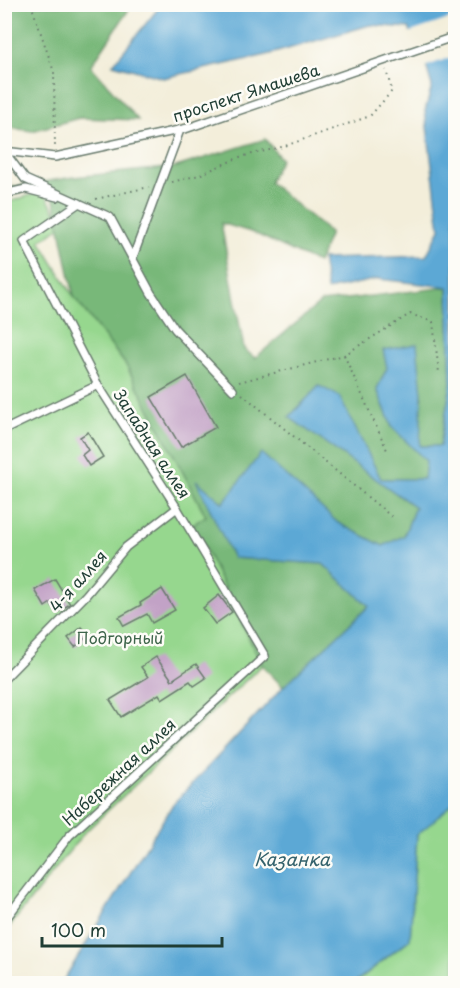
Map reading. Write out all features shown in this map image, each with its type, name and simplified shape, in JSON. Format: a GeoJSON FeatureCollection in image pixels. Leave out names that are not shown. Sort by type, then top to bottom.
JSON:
{"type":"FeatureCollection","features":[{"type":"Feature","properties":{"kind":"lane","name":"проспект Ямашева"},"geometry":{"type":"LineString","coordinates":[[4,151],[55,157],[180,130],[456,36]]}},
{"type":"Feature","properties":{"kind":"lane"},"geometry":{"type":"LineString","coordinates":[[133,257],[180,130]]}},
{"type":"Feature","properties":{"kind":"lane"},"geometry":{"type":"LineString","coordinates":[[4,151],[25,179],[110,217],[151,293],[175,329],[235,389]]}},
{"type":"Feature","properties":{"kind":"lane"},"geometry":{"type":"LineString","coordinates":[[4,194],[26,189],[79,203]]}},
{"type":"Feature","properties":{"kind":"lane","name":"Западная аллея"},"geometry":{"type":"LineString","coordinates":[[79,203],[24,241],[98,385],[177,508],[265,656]]}},
{"type":"Feature","properties":{"kind":"lane"},"geometry":{"type":"LineString","coordinates":[[5,430],[98,385]]}},
{"type":"Feature","properties":{"kind":"lane","name":"4-я аллея"},"geometry":{"type":"LineString","coordinates":[[4,679],[86,595],[126,547],[177,508]]}},
{"type":"Feature","properties":{"kind":"lane","name":"Набережная аллея"},"geometry":{"type":"LineString","coordinates":[[4,921],[69,836],[265,656]]}},
{"type":"Feature","properties":{"kind":"path"},"geometry":{"type":"LineString","coordinates":[[31,4],[54,72],[55,157]]}},
{"type":"Feature","properties":{"kind":"path"},"geometry":{"type":"LineString","coordinates":[[167,183],[199,176],[240,157],[282,147],[370,116],[392,91],[383,61]]}},
{"type":"Feature","properties":{"kind":"path"},"geometry":{"type":"LineString","coordinates":[[79,203],[157,185]]}},
{"type":"Feature","properties":{"kind":"path"},"geometry":{"type":"LineString","coordinates":[[235,389],[344,355],[410,314],[433,322],[439,373]]}},
{"type":"Feature","properties":{"kind":"path"},"geometry":{"type":"LineString","coordinates":[[344,355],[387,450]]}},
{"type":"Feature","properties":{"kind":"path"},"geometry":{"type":"LineString","coordinates":[[235,389],[392,517]]}},
{"type":"Feature","properties":{"kind":"green space"},"geometry":{"type":"Polygon","coordinates":[[[4,5],[132,5],[91,66],[138,120],[79,118],[32,131],[5,127],[4,5]]]}},
{"type":"Feature","properties":{"kind":"green space"},"geometry":{"type":"Polygon","coordinates":[[[265,139],[281,159],[269,182],[330,233],[318,263],[254,233],[221,223],[244,349],[255,358],[321,302],[448,287],[451,384],[440,446],[419,446],[422,393],[387,368],[377,389],[392,427],[427,461],[425,479],[381,479],[339,397],[289,417],[415,507],[404,536],[383,546],[338,523],[261,454],[223,503],[198,482],[233,558],[323,564],[369,606],[283,687],[262,665],[193,524],[206,516],[126,365],[74,297],[53,195],[45,186],[5,197],[5,188],[74,177],[176,167],[265,139]]]}},
{"type":"Feature","properties":{"kind":"green space","name":"Подгорный"},"geometry":{"type":"Polygon","coordinates":[[[44,191],[62,226],[40,241],[74,297],[126,365],[206,516],[194,524],[262,665],[84,833],[5,932],[5,203],[44,191]]]}},
{"type":"Feature","properties":{"kind":"green space"},"geometry":{"type":"Polygon","coordinates":[[[455,795],[455,983],[354,984],[410,939],[417,835],[455,795]]]}},
{"type":"Feature","properties":{"kind":"water","name":"Казанка"},"geometry":{"type":"Polygon","coordinates":[[[161,5],[455,5],[455,802],[417,835],[410,939],[354,983],[61,984],[173,804],[283,687],[369,606],[323,564],[233,558],[196,480],[223,503],[261,453],[338,523],[383,546],[404,536],[415,507],[289,417],[319,386],[339,396],[381,479],[424,479],[426,461],[392,427],[377,389],[387,368],[383,350],[417,344],[422,393],[420,446],[440,446],[451,384],[448,287],[378,279],[327,290],[322,259],[426,256],[440,229],[425,111],[432,86],[425,62],[409,28],[370,25],[267,55],[163,78],[113,64],[161,5]]]}},
{"type":"Feature","properties":{"kind":"pier"},"geometry":{"type":"Polygon","coordinates":[[[455,17],[455,56],[424,67],[408,33],[455,17]]]}},
{"type":"Feature","properties":{"kind":"building"},"geometry":{"type":"Polygon","coordinates":[[[187,376],[216,427],[181,447],[151,397],[187,376]]]}},
{"type":"Feature","properties":{"kind":"building"},"geometry":{"type":"Polygon","coordinates":[[[88,432],[103,457],[89,466],[82,455],[88,450],[80,437],[88,432]]]}},
{"type":"Feature","properties":{"kind":"building"},"geometry":{"type":"Polygon","coordinates":[[[55,579],[70,604],[57,612],[51,603],[45,607],[35,590],[55,579]]]}},
{"type":"Feature","properties":{"kind":"building"},"geometry":{"type":"Polygon","coordinates":[[[162,589],[175,610],[152,623],[147,614],[124,626],[119,617],[141,605],[140,603],[162,589]]]}},
{"type":"Feature","properties":{"kind":"building"},"geometry":{"type":"Polygon","coordinates":[[[219,595],[232,612],[215,624],[203,608],[219,595]]]}},
{"type":"Feature","properties":{"kind":"building"},"geometry":{"type":"Polygon","coordinates":[[[82,627],[89,635],[75,647],[68,638],[82,627]]]}},
{"type":"Feature","properties":{"kind":"building"},"geometry":{"type":"Polygon","coordinates":[[[156,657],[172,680],[196,664],[206,678],[194,686],[190,681],[162,699],[159,694],[121,717],[110,700],[148,677],[141,667],[156,657]]]}}]}
